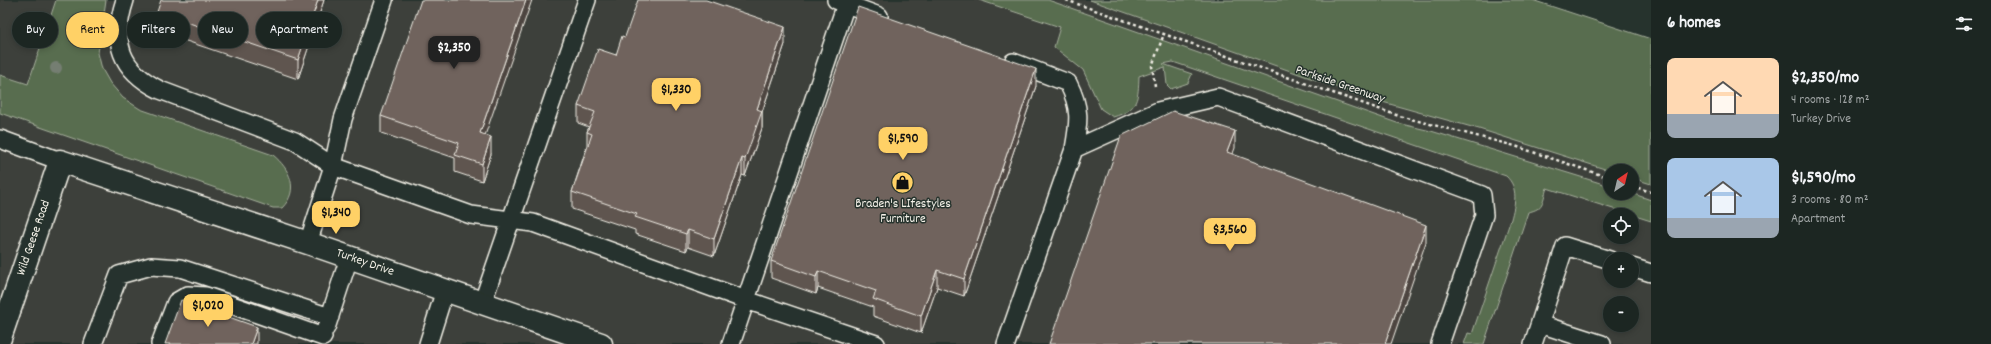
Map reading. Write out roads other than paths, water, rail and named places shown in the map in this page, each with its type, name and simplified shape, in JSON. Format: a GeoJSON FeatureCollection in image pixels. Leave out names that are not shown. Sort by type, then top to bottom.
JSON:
{"type":"FeatureCollection","features":[{"type":"Feature","properties":{"kind":"street","name":"Turkey Drive"},"geometry":{"type":"LineString","coordinates":[[60,161],[308,243],[601,344]]}},
{"type":"Feature","properties":{"kind":"street","name":"Wild Geese Road"},"geometry":{"type":"LineString","coordinates":[[0,338],[60,161]]}},
{"type":"Feature","properties":{"kind":"lane"},"geometry":{"type":"LineString","coordinates":[[130,0],[122,7],[120,47],[124,60],[131,71],[146,83],[160,90],[296,141],[333,166],[471,216],[533,223],[746,300],[876,344]]}},
{"type":"Feature","properties":{"kind":"lane"},"geometry":{"type":"LineString","coordinates":[[308,243],[333,166],[343,119],[384,0]]}},
{"type":"Feature","properties":{"kind":"lane"},"geometry":{"type":"LineString","coordinates":[[482,304],[587,0]]}},
{"type":"Feature","properties":{"kind":"lane"},"geometry":{"type":"LineString","coordinates":[[731,344],[841,2],[898,23]]}},
{"type":"Feature","properties":{"kind":"lane"},"geometry":{"type":"LineString","coordinates":[[1000,58],[1068,83],[1077,104],[1079,118],[1074,149],[1006,344]]}},
{"type":"Feature","properties":{"kind":"lane"},"geometry":{"type":"LineString","coordinates":[[1074,149],[1158,110],[1218,97],[1482,195],[1484,215],[1440,344]]}},
{"type":"Feature","properties":{"kind":"lane"},"geometry":{"type":"LineString","coordinates":[[0,139],[60,161]]}},
{"type":"Feature","properties":{"kind":"lane"},"geometry":{"type":"LineString","coordinates":[[1533,344],[1565,246],[1603,258]]}},
{"type":"Feature","properties":{"kind":"lane"},"geometry":{"type":"LineString","coordinates":[[160,344],[176,302],[188,295],[206,296],[322,340],[349,258]]}},
{"type":"Feature","properties":{"kind":"lane"},"geometry":{"type":"LineString","coordinates":[[93,344],[119,275],[151,266],[180,268],[330,317]]}},
{"type":"Feature","properties":{"kind":"lane"},"geometry":{"type":"LineString","coordinates":[[1639,270],[1651,274]]}},
{"type":"Feature","properties":{"kind":"lane"},"geometry":{"type":"LineString","coordinates":[[428,344],[445,290]]}},
{"type":"Feature","properties":{"kind":"lane"},"geometry":{"type":"LineString","coordinates":[[1540,324],[1602,344]]}},
{"type":"Feature","properties":{"kind":"place","name":"Braden's LIfestyles Furniture"},"geometry":{"type":"Point","coordinates":[903,182]}}]}
